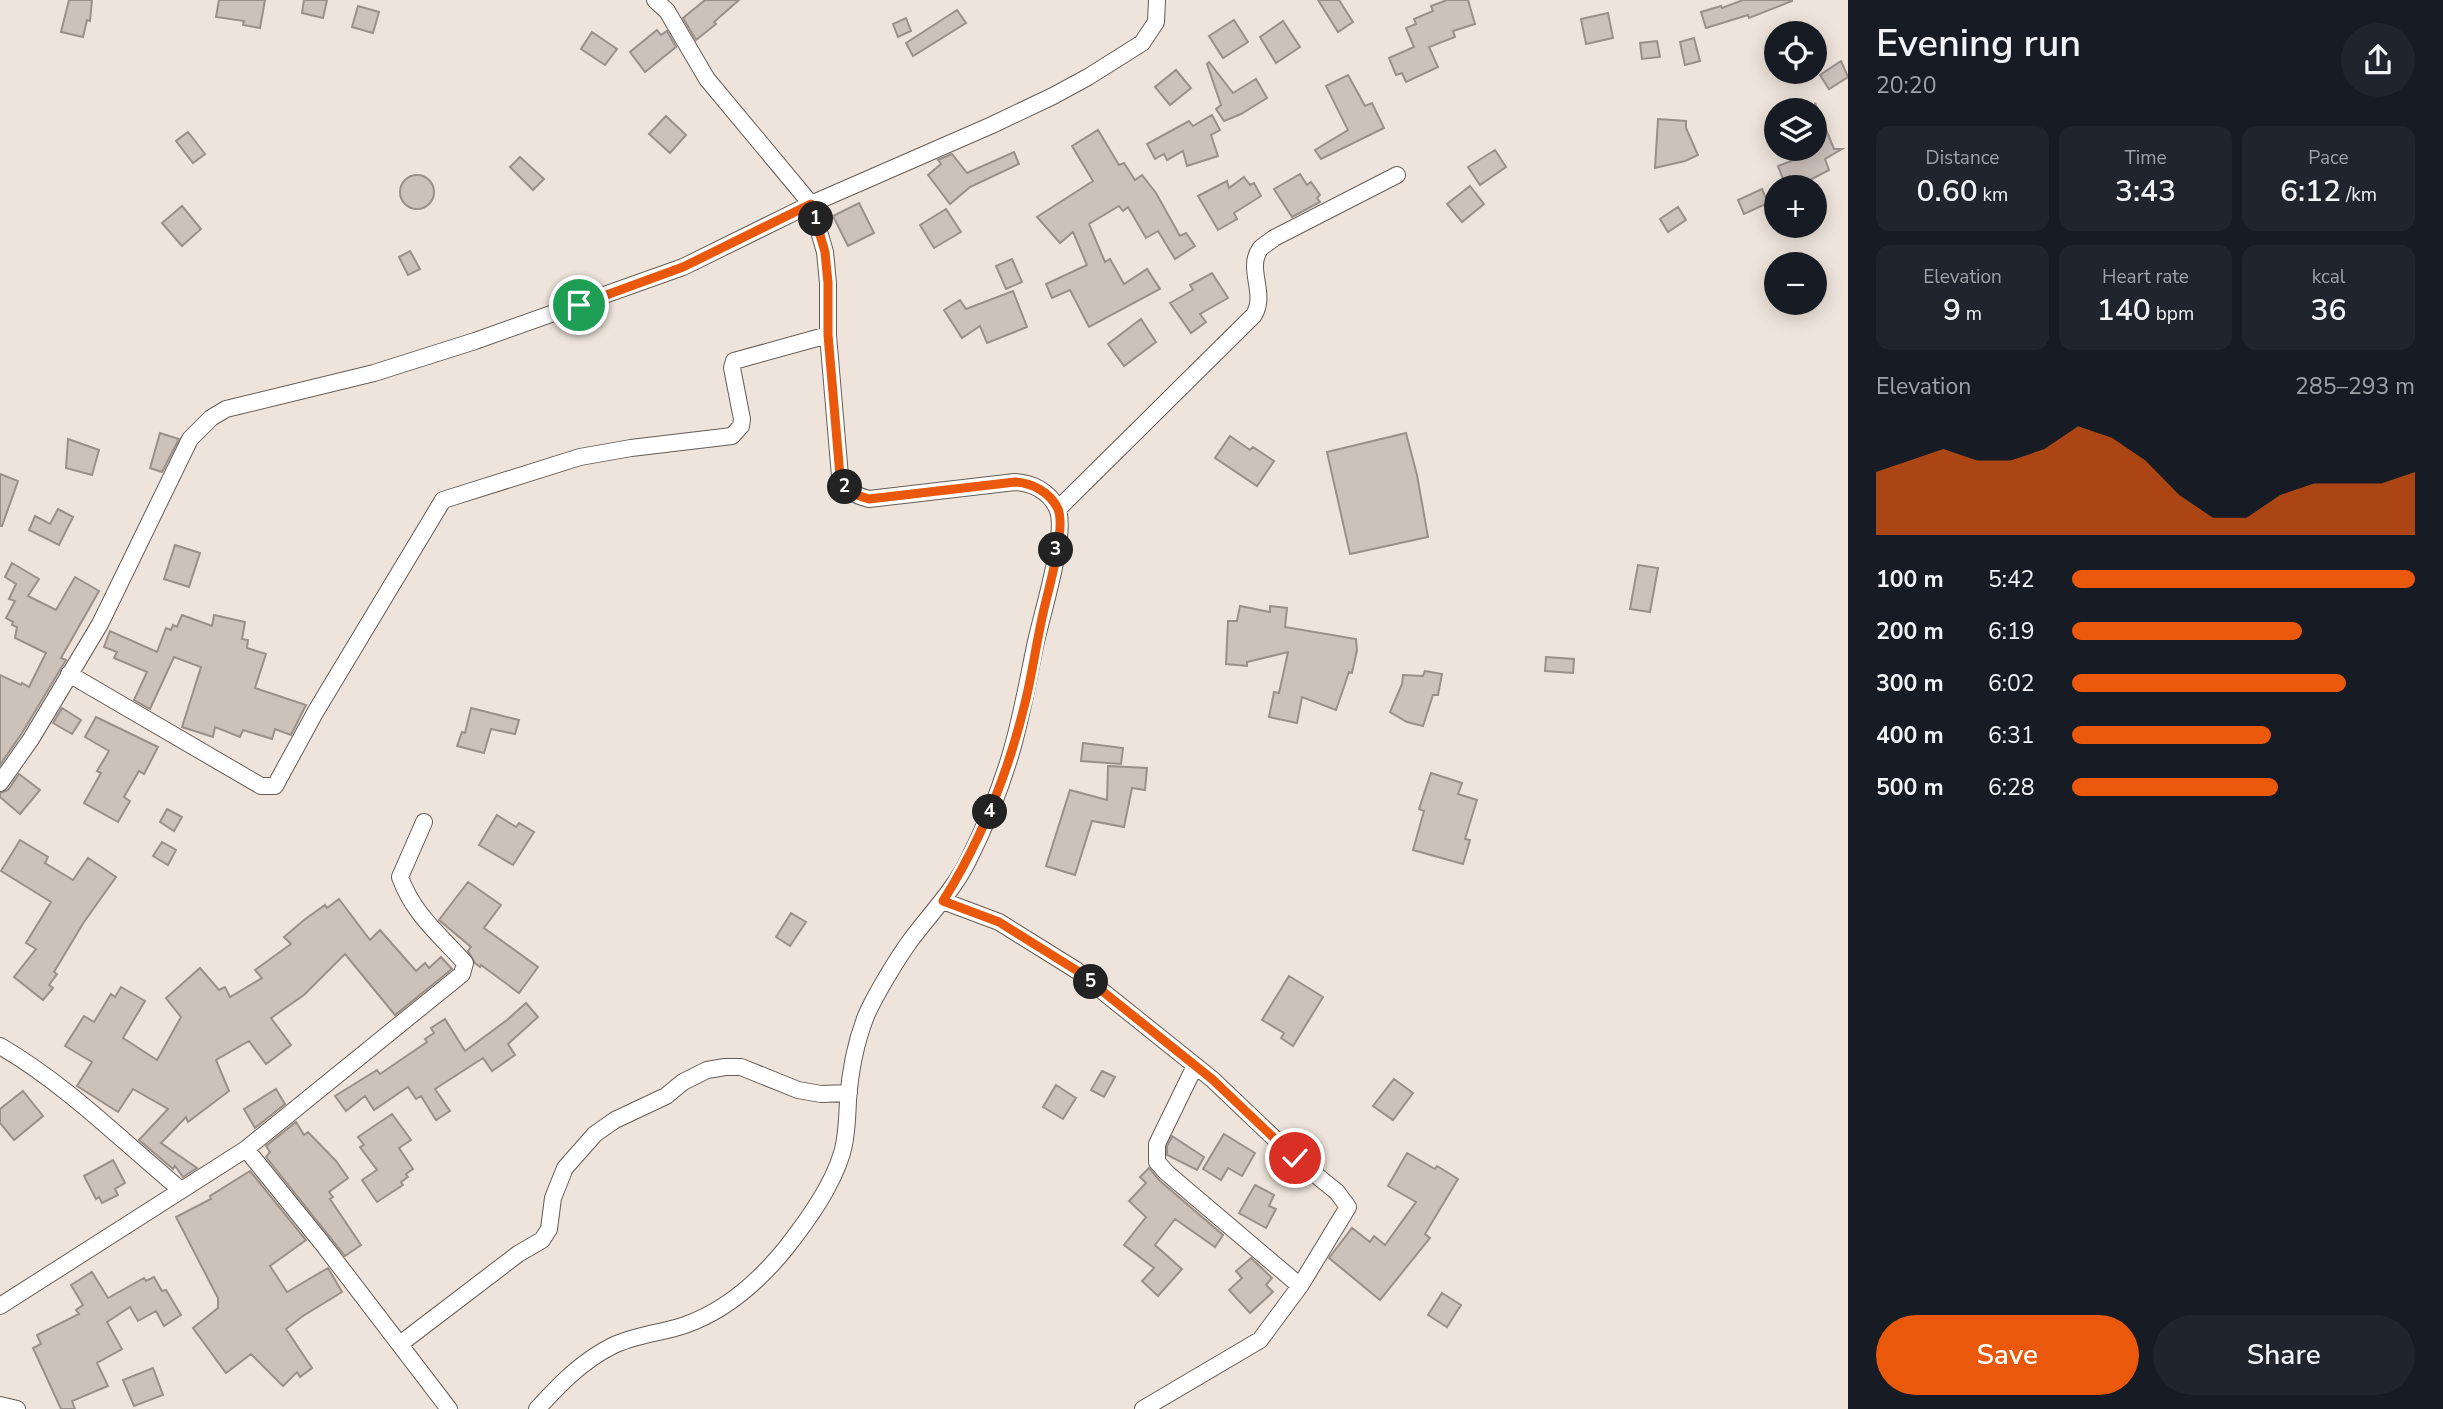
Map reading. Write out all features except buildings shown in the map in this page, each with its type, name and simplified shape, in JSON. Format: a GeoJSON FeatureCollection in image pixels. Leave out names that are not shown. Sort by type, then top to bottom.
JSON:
{"type":"FeatureCollection","features":[{"type":"Feature","properties":{"kind":"street"},"geometry":{"type":"LineString","coordinates":[[537,1409],[580,1365],[616,1344],[688,1324],[724,1305],[752,1284],[786,1248],[834,1173],[845,1139],[852,1060],[866,1015],[909,942],[943,901],[967,864],[1011,755],[1027,696],[1034,649],[1059,542],[1058,509],[1046,494],[1035,486],[1015,482],[869,499],[851,492],[845,486],[840,476],[828,335],[825,252],[811,204],[707,79],[667,11],[655,0]]}},
{"type":"Feature","properties":{"kind":"street"},"geometry":{"type":"LineString","coordinates":[[0,783],[31,739],[100,624],[190,439],[211,418],[226,409],[374,373],[475,341],[683,267],[811,204],[992,125],[1088,77],[1142,43],[1156,22],[1157,0]]}},
{"type":"Feature","properties":{"kind":"street"},"geometry":{"type":"LineString","coordinates":[[1058,509],[1254,315],[1260,296],[1255,276],[1255,262],[1260,249],[1274,239],[1397,175]]}},
{"type":"Feature","properties":{"kind":"street"},"geometry":{"type":"LineString","coordinates":[[69,674],[261,786],[275,786],[316,711],[443,500],[580,457],[732,436],[741,426],[742,419],[732,368],[734,361],[828,335]]}},
{"type":"Feature","properties":{"kind":"street"},"geometry":{"type":"LineString","coordinates":[[0,1306],[246,1149],[462,974],[465,963],[407,898],[400,877],[424,822]]}},
{"type":"Feature","properties":{"kind":"street"},"geometry":{"type":"LineString","coordinates":[[943,901],[999,922],[1076,970],[1195,1066],[1295,1158],[1337,1192],[1348,1207],[1300,1286],[1260,1340],[1143,1409]]}},
{"type":"Feature","properties":{"kind":"street"},"geometry":{"type":"LineString","coordinates":[[0,1046],[76,1100],[181,1189]]}},
{"type":"Feature","properties":{"kind":"street"},"geometry":{"type":"LineString","coordinates":[[1195,1066],[1157,1144],[1157,1162],[1167,1174],[1300,1286]]}},
{"type":"Feature","properties":{"kind":"street"},"geometry":{"type":"LineString","coordinates":[[400,1344],[518,1254],[542,1240],[549,1229],[553,1198],[565,1168],[595,1134],[615,1120],[666,1096],[683,1082],[707,1070],[725,1067],[741,1067],[798,1090],[821,1094],[849,1093]]}},
{"type":"Feature","properties":{"kind":"street"},"geometry":{"type":"LineString","coordinates":[[246,1149],[449,1409]]}},
{"type":"Feature","properties":{"kind":"street"},"geometry":{"type":"LineString","coordinates":[[0,1405],[17,1409]]}},
{"type":"Feature","properties":{"kind":"route"},"geometry":{"type":"LineString","coordinates":[[579,305],[683,267],[811,204],[825,252],[828,335],[840,476],[845,486],[858,496],[881,499],[1015,482],[1035,486],[1046,494],[1058,509],[1059,542],[1034,649],[1027,696],[1011,755],[967,864],[943,901],[999,922],[1076,970],[1212,1079],[1295,1158]]}}]}
